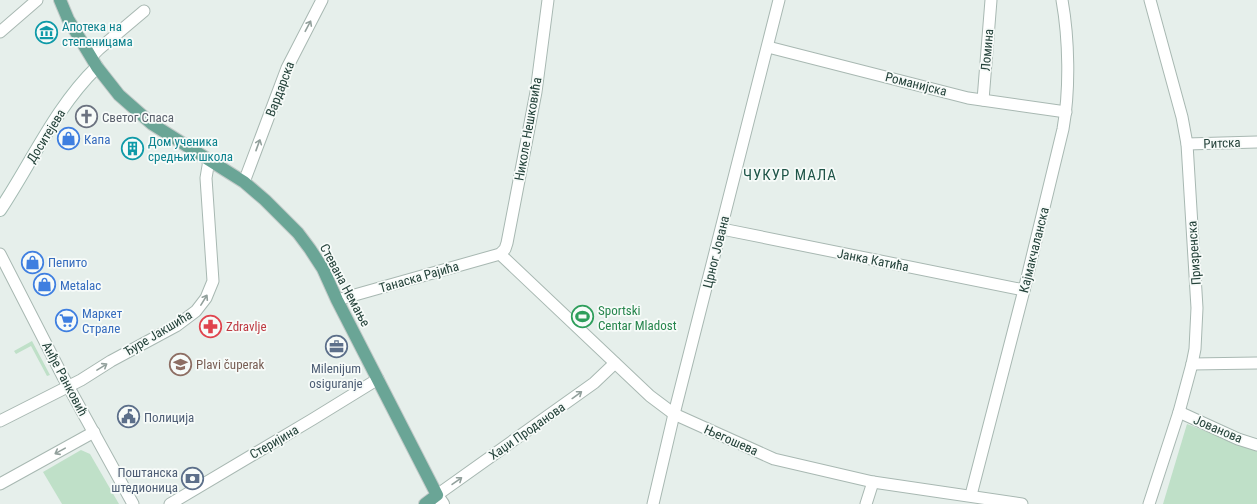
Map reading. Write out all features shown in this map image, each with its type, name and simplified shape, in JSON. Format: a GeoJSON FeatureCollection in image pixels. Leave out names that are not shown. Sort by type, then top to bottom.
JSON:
{"type":"FeatureCollection","features":[{"type":"Feature","properties":{"kind":"main road","name":"Стевана Немање"},"geometry":{"type":"LineString","coordinates":[[60,0],[68,19],[94,62],[115,91],[152,124],[244,182],[266,200],[298,233],[323,270],[440,499]]}},
{"type":"Feature","properties":{"kind":"main road","name":"Доситејева"},"geometry":{"type":"LineString","coordinates":[[0,210],[57,116],[80,85],[94,62]]}},
{"type":"Feature","properties":{"kind":"main road"},"geometry":{"type":"LineString","coordinates":[[425,504],[440,499]]}},
{"type":"Feature","properties":{"kind":"street"},"geometry":{"type":"LineString","coordinates":[[0,32],[37,0]]}},
{"type":"Feature","properties":{"kind":"street","name":"Вардарска"},"geometry":{"type":"LineString","coordinates":[[244,182],[287,68],[322,0]]}},
{"type":"Feature","properties":{"kind":"street","name":"Николе Нешковића"},"geometry":{"type":"LineString","coordinates":[[500,254],[505,249],[507,243],[533,107],[548,0]]}},
{"type":"Feature","properties":{"kind":"street","name":"Црног Јована"},"geometry":{"type":"LineString","coordinates":[[653,504],[674,414],[779,0]]}},
{"type":"Feature","properties":{"kind":"street","name":"Ломина"},"geometry":{"type":"LineString","coordinates":[[983,100],[991,0]]}},
{"type":"Feature","properties":{"kind":"street","name":"Кајмакчаланска"},"geometry":{"type":"LineString","coordinates":[[975,499],[1066,112],[1066,40],[1062,0]]}},
{"type":"Feature","properties":{"kind":"street","name":"Призренска"},"geometry":{"type":"LineString","coordinates":[[1149,504],[1179,412],[1192,364],[1195,349],[1197,308],[1187,144],[1182,117],[1150,0]]}},
{"type":"Feature","properties":{"kind":"street"},"geometry":{"type":"LineString","coordinates":[[94,62],[99,49],[144,11]]}},
{"type":"Feature","properties":{"kind":"street","name":"Романијска"},"geometry":{"type":"LineString","coordinates":[[768,47],[968,98],[1066,112]]}},
{"type":"Feature","properties":{"kind":"street","name":"Ритска"},"geometry":{"type":"LineString","coordinates":[[1187,144],[1257,142]]}},
{"type":"Feature","properties":{"kind":"street","name":"Ђуре Јакшића"},"geometry":{"type":"LineString","coordinates":[[0,421],[68,386],[176,326],[196,311],[206,298],[213,281],[206,178],[209,160]]}},
{"type":"Feature","properties":{"kind":"street","name":"Јанка Катића"},"geometry":{"type":"LineString","coordinates":[[722,229],[1024,290]]}},
{"type":"Feature","properties":{"kind":"street","name":"Анђе Ранковић"},"geometry":{"type":"LineString","coordinates":[[0,254],[68,386],[132,504]]}},
{"type":"Feature","properties":{"kind":"street","name":"Танаска Рајића"},"geometry":{"type":"LineString","coordinates":[[337,300],[500,254]]}},
{"type":"Feature","properties":{"kind":"street","name":"Његошева"},"geometry":{"type":"LineString","coordinates":[[500,254],[615,364],[650,396],[674,414],[774,459],[873,482],[975,499],[1022,504]]}},
{"type":"Feature","properties":{"kind":"street"},"geometry":{"type":"LineString","coordinates":[[1192,364],[1257,363]]}},
{"type":"Feature","properties":{"kind":"street","name":"Хаџи Проданова"},"geometry":{"type":"LineString","coordinates":[[440,499],[594,383],[615,364]]}},
{"type":"Feature","properties":{"kind":"street","name":"Стеријина"},"geometry":{"type":"LineString","coordinates":[[170,504],[378,379]]}},
{"type":"Feature","properties":{"kind":"street","name":"Јованова"},"geometry":{"type":"LineString","coordinates":[[1179,412],[1238,439],[1257,445]]}},
{"type":"Feature","properties":{"kind":"street"},"geometry":{"type":"LineString","coordinates":[[0,484],[94,432]]}},
{"type":"Feature","properties":{"kind":"street"},"geometry":{"type":"LineString","coordinates":[[866,504],[873,482]]}},
{"type":"Feature","properties":{"kind":"green space"},"geometry":{"type":"Polygon","coordinates":[[[32,341],[50,375],[47,376],[31,346],[16,354],[14,351],[32,341]]]}},
{"type":"Feature","properties":{"kind":"green space"},"geometry":{"type":"Polygon","coordinates":[[[1187,424],[1257,451],[1257,504],[1163,504],[1187,424]]]}},
{"type":"Feature","properties":{"kind":"green space"},"geometry":{"type":"Polygon","coordinates":[[[81,450],[90,454],[119,504],[62,504],[43,472],[81,450]]]}},
{"type":"Feature","properties":{"kind":"place","name":"Апотека на степеницама"},"geometry":{"type":"Point","coordinates":[46,33]}},
{"type":"Feature","properties":{"kind":"place","name":"Светог Спаса"},"geometry":{"type":"Point","coordinates":[86,117]}},
{"type":"Feature","properties":{"kind":"place","name":"Капа"},"geometry":{"type":"Point","coordinates":[68,139]}},
{"type":"Feature","properties":{"kind":"place","name":"Дом ученика средњих школа"},"geometry":{"type":"Point","coordinates":[132,148]}},
{"type":"Feature","properties":{"kind":"place","name":"Пепито"},"geometry":{"type":"Point","coordinates":[32,262]}},
{"type":"Feature","properties":{"kind":"place","name":"Metalac"},"geometry":{"type":"Point","coordinates":[45,285]}},
{"type":"Feature","properties":{"kind":"place","name":"Sportski Centar Mladost"},"geometry":{"type":"Point","coordinates":[583,317]}},
{"type":"Feature","properties":{"kind":"place","name":"Маркет Страле"},"geometry":{"type":"Point","coordinates":[67,320]}},
{"type":"Feature","properties":{"kind":"place","name":"Zdravlje"},"geometry":{"type":"Point","coordinates":[210,326]}},
{"type":"Feature","properties":{"kind":"place","name":"Milenijum osiguranje"},"geometry":{"type":"Point","coordinates":[336,346]}},
{"type":"Feature","properties":{"kind":"place","name":"Plavi čuperak"},"geometry":{"type":"Point","coordinates":[181,364]}},
{"type":"Feature","properties":{"kind":"place","name":"Полицијa"},"geometry":{"type":"Point","coordinates":[128,417]}},
{"type":"Feature","properties":{"kind":"place","name":"Поштанска штедионица"},"geometry":{"type":"Point","coordinates":[193,479]}},
{"type":"Feature","properties":{"kind":"district","name":"ЧУКУР МАЛА"},"geometry":{"type":"Point","coordinates":[790,175]}}]}
